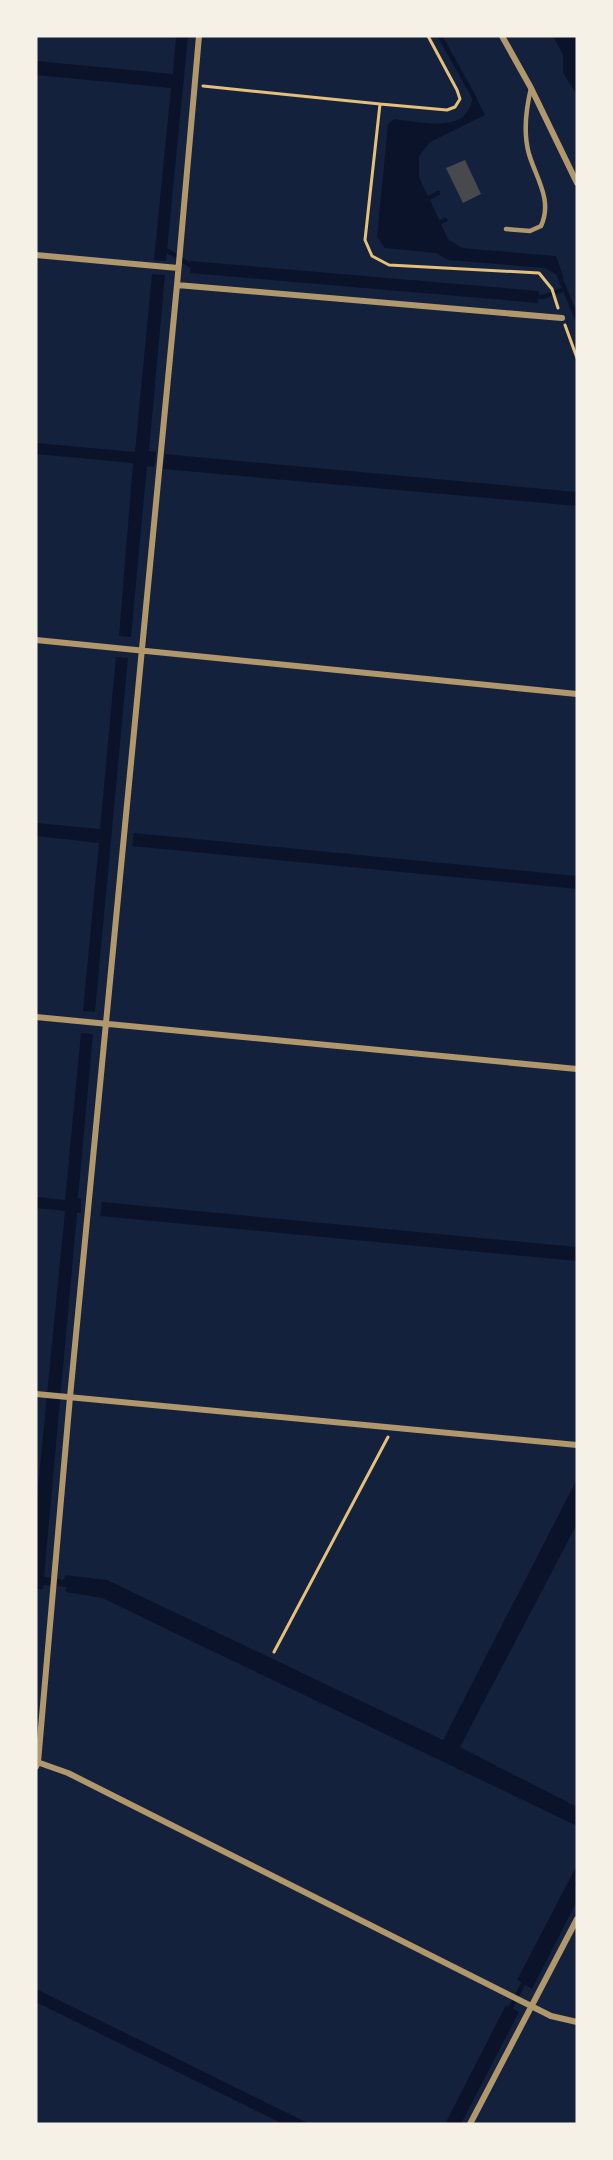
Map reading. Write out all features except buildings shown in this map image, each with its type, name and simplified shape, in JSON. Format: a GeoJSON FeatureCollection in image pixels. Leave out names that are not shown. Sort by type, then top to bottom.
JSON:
{"type":"FeatureCollection","features":[{"type":"Feature","properties":{"kind":"street"},"geometry":{"type":"LineString","coordinates":[[199,36],[37,1764],[68,1773],[551,2016],[577,2022]]}},
{"type":"Feature","properties":{"kind":"street"},"geometry":{"type":"LineString","coordinates":[[502,36],[531,88],[577,183]]}},
{"type":"Feature","properties":{"kind":"street"},"geometry":{"type":"LineString","coordinates":[[36,255],[165,267],[178,265]]}},
{"type":"Feature","properties":{"kind":"street"},"geometry":{"type":"LineString","coordinates":[[177,285],[562,318]]}},
{"type":"Feature","properties":{"kind":"street"},"geometry":{"type":"LineString","coordinates":[[36,640],[577,694]]}},
{"type":"Feature","properties":{"kind":"street"},"geometry":{"type":"LineString","coordinates":[[36,1017],[577,1069]]}},
{"type":"Feature","properties":{"kind":"street"},"geometry":{"type":"LineString","coordinates":[[38,1394],[577,1445]]}},
{"type":"Feature","properties":{"kind":"street"},"geometry":{"type":"LineString","coordinates":[[470,2124],[577,1919]]}},
{"type":"Feature","properties":{"kind":"lane"},"geometry":{"type":"LineString","coordinates":[[506,229],[530,231],[541,226],[546,216],[545,194],[529,152],[526,111],[531,88]]}},
{"type":"Feature","properties":{"kind":"path"},"geometry":{"type":"LineString","coordinates":[[194,85],[447,110],[455,107],[460,99],[428,36]]}},
{"type":"Feature","properties":{"kind":"path"},"geometry":{"type":"LineString","coordinates":[[380,104],[365,240],[372,256],[389,266],[539,273],[552,289],[555,298]]}},
{"type":"Feature","properties":{"kind":"path"},"geometry":{"type":"LineString","coordinates":[[274,1652],[393,1428]]}},
{"type":"Feature","properties":{"kind":"water"},"geometry":{"type":"Polygon","coordinates":[[[176,36],[188,36],[166,261],[154,260],[171,88],[36,75],[36,61],[173,74],[176,36]]]}},
{"type":"Feature","properties":{"kind":"water"},"geometry":{"type":"Polygon","coordinates":[[[553,36],[577,36],[577,95],[563,73],[563,55],[553,36]]]}},
{"type":"Feature","properties":{"kind":"water"},"geometry":{"type":"Polygon","coordinates":[[[474,94],[485,115],[430,142],[419,156],[419,177],[448,239],[462,248],[556,256],[564,279],[545,268],[448,260],[436,253],[385,248],[377,237],[388,124],[394,119],[422,123],[453,121],[461,118],[467,112],[474,94]]]}},
{"type":"Feature","properties":{"kind":"water"},"geometry":{"type":"Polygon","coordinates":[[[191,261],[539,291],[538,303],[190,273],[191,261]]]}},
{"type":"Feature","properties":{"kind":"water"},"geometry":{"type":"Polygon","coordinates":[[[152,274],[165,275],[149,451],[156,452],[154,467],[147,466],[131,637],[119,636],[133,463],[36,454],[36,443],[135,452],[152,274]]]}},
{"type":"Feature","properties":{"kind":"water"},"geometry":{"type":"Polygon","coordinates":[[[165,454],[577,492],[577,506],[163,469],[165,454]]]}},
{"type":"Feature","properties":{"kind":"water"},"geometry":{"type":"Polygon","coordinates":[[[116,657],[128,658],[95,1012],[83,1011],[99,843],[36,836],[36,823],[100,829],[116,657]]]}},
{"type":"Feature","properties":{"kind":"water"},"geometry":{"type":"Polygon","coordinates":[[[134,833],[577,876],[577,889],[132,846],[134,833]]]}},
{"type":"Feature","properties":{"kind":"water"},"geometry":{"type":"Polygon","coordinates":[[[81,1033],[93,1034],[78,1198],[81,1199],[81,1213],[77,1213],[44,1577],[64,1580],[65,1575],[107,1580],[443,1740],[577,1479],[577,1524],[460,1747],[577,1807],[577,1826],[102,1598],[66,1592],[66,1587],[44,1585],[43,1589],[36,1589],[36,1507],[65,1211],[36,1208],[36,1197],[65,1200],[81,1033]]]}},
{"type":"Feature","properties":{"kind":"water"},"geometry":{"type":"Polygon","coordinates":[[[102,1202],[577,1247],[577,1261],[100,1216],[102,1202]]]}},
{"type":"Feature","properties":{"kind":"water"},"geometry":{"type":"Polygon","coordinates":[[[577,1865],[577,1901],[532,1989],[517,1980],[577,1865]]]}},
{"type":"Feature","properties":{"kind":"water"},"geometry":{"type":"Polygon","coordinates":[[[36,1989],[310,2124],[283,2124],[36,2002],[36,1989]]]}},
{"type":"Feature","properties":{"kind":"water"},"geometry":{"type":"Polygon","coordinates":[[[506,2005],[519,2012],[461,2124],[445,2124],[506,2005]]]}},
{"type":"Feature","properties":{"kind":"waterway"},"geometry":{"type":"LineString","coordinates":[[440,36],[475,99]]}},
{"type":"Feature","properties":{"kind":"waterway"},"geometry":{"type":"LineString","coordinates":[[425,200],[438,193]]}},
{"type":"Feature","properties":{"kind":"waterway"},"geometry":{"type":"LineString","coordinates":[[435,225],[445,220]]}},
{"type":"Feature","properties":{"kind":"waterway"},"geometry":{"type":"LineString","coordinates":[[164,251],[196,266]]}},
{"type":"Feature","properties":{"kind":"waterway"},"geometry":{"type":"LineString","coordinates":[[558,273],[577,319]]}},
{"type":"Feature","properties":{"kind":"waterway"},"geometry":{"type":"LineString","coordinates":[[533,296],[543,297],[565,289]]}},
{"type":"Feature","properties":{"kind":"waterway"},"geometry":{"type":"LineString","coordinates":[[508,2013],[525,1980]]}}]}
